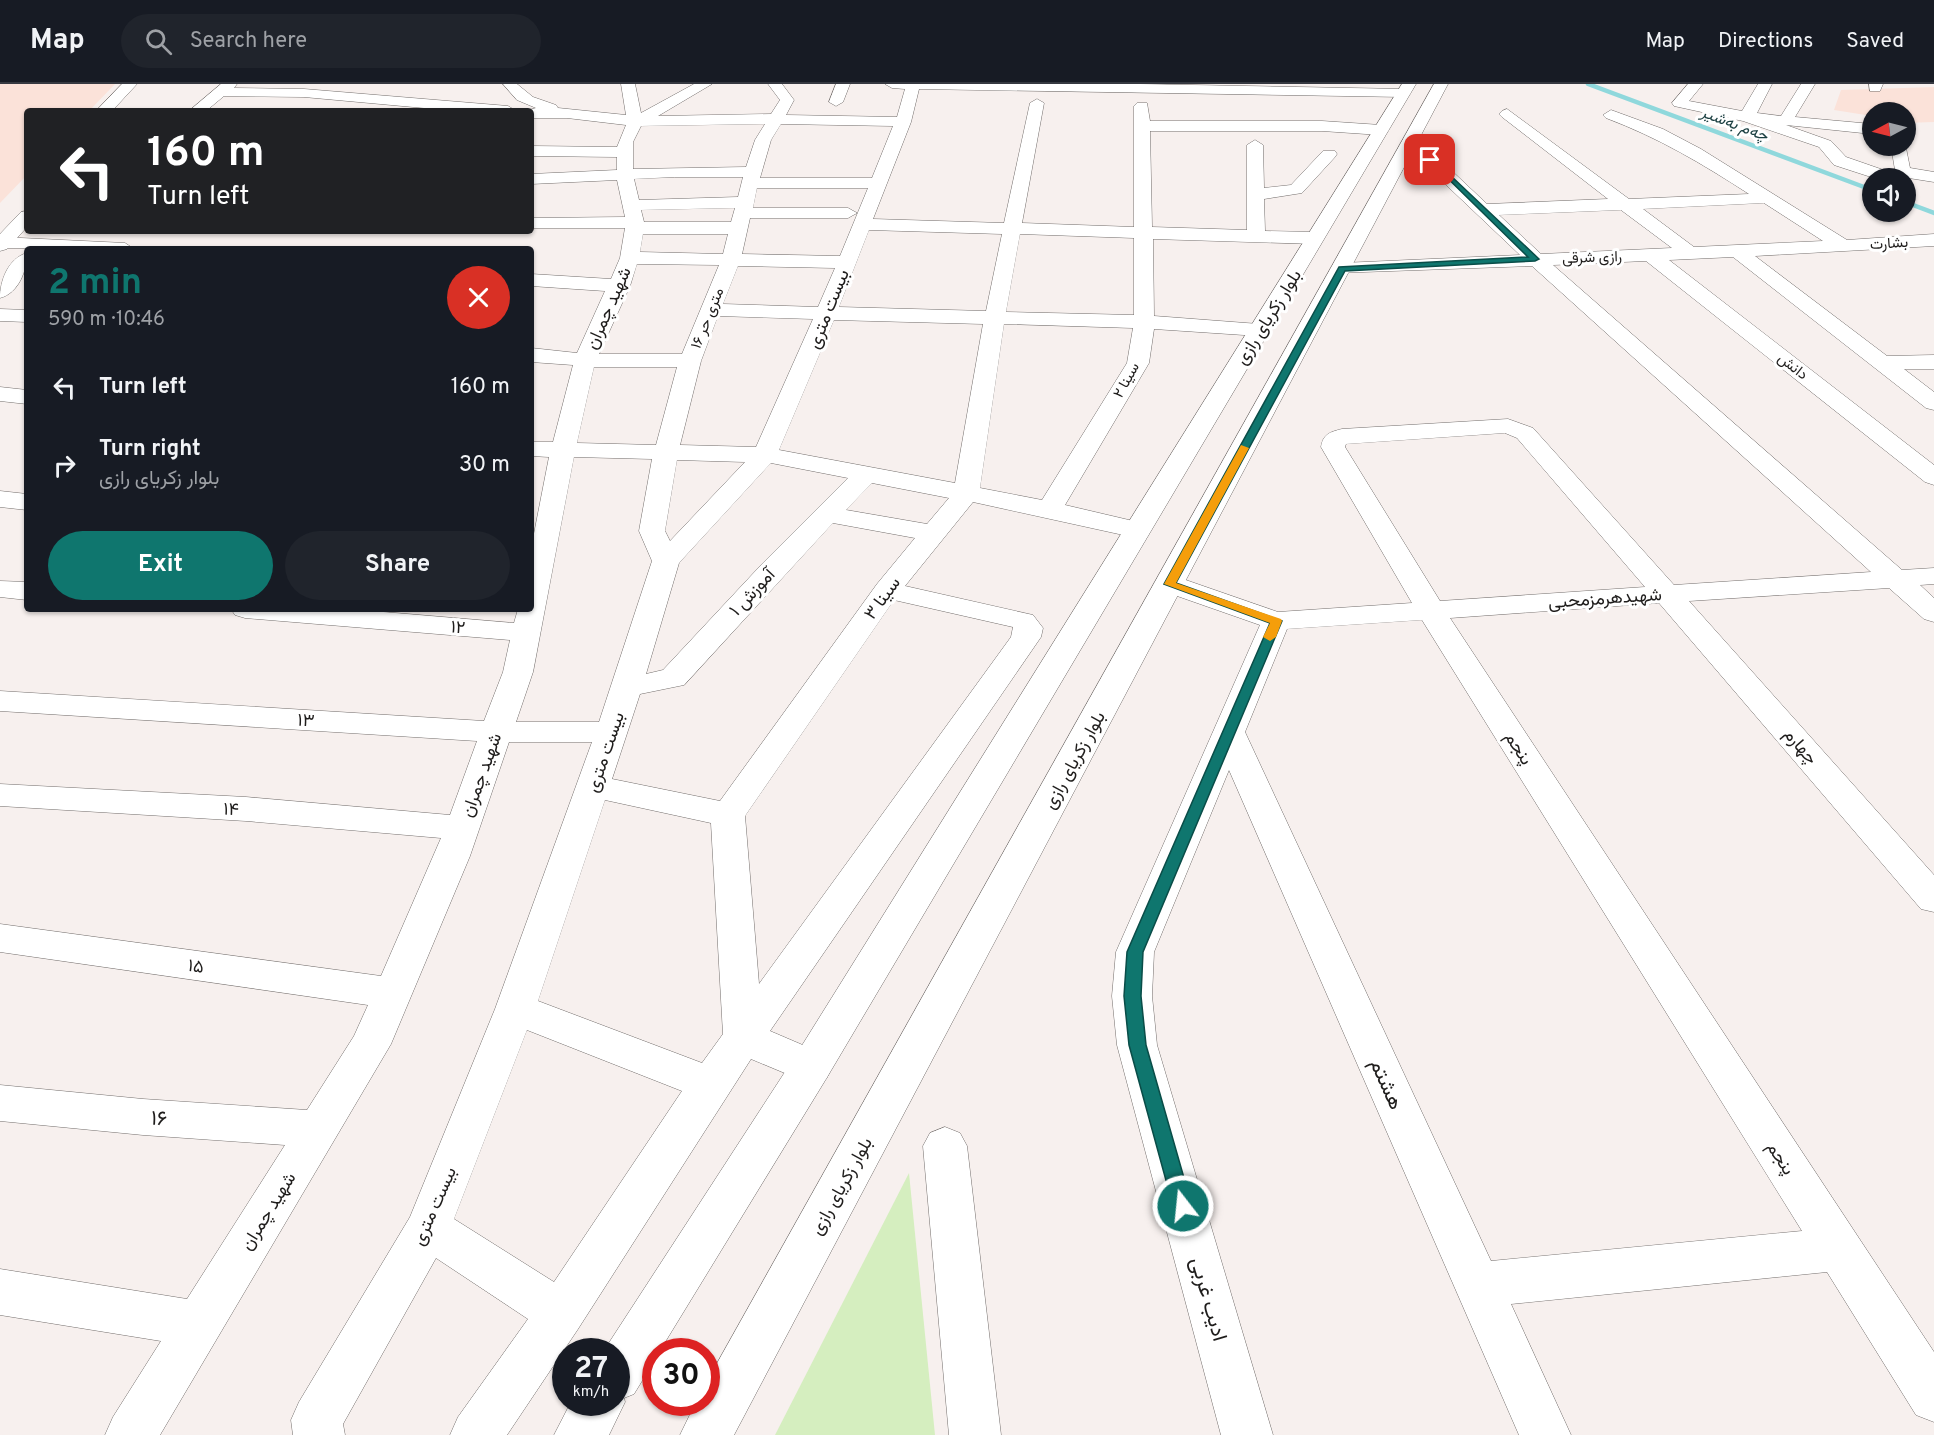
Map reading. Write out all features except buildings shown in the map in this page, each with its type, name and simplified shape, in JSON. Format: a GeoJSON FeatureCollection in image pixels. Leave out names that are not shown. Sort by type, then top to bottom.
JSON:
{"type":"FeatureCollection","features":[{"type":"Feature","properties":{"kind":"street"},"geometry":{"type":"LineString","coordinates":[[107,108],[130,84]]}},
{"type":"Feature","properties":{"kind":"street"},"geometry":{"type":"LineString","coordinates":[[126,108],[148,84]]}},
{"type":"Feature","properties":{"kind":"street"},"geometry":{"type":"LineString","coordinates":[[510,84],[517,94],[528,101],[567,113],[630,190],[731,260],[847,262]]}},
{"type":"Feature","properties":{"kind":"street"},"geometry":{"type":"LineString","coordinates":[[628,84],[630,190]]}},
{"type":"Feature","properties":{"kind":"street"},"geometry":{"type":"LineString","coordinates":[[630,190],[676,101],[705,84]]}},
{"type":"Feature","properties":{"kind":"street"},"geometry":{"type":"LineString","coordinates":[[836,102],[843,84]]}},
{"type":"Feature","properties":{"kind":"street"},"geometry":{"type":"LineString","coordinates":[[892,84],[1406,88]]}},
{"type":"Feature","properties":{"kind":"street","name":"بیست متری"},"geometry":{"type":"LineString","coordinates":[[319,1435],[317,1420],[428,1228],[515,1009],[612,732],[666,561],[765,455],[847,262],[855,218],[877,183],[903,122],[913,84]]}},
{"type":"Feature","properties":{"kind":"street","name":"بلوار زکریای رازی"},"geometry":{"type":"LineString","coordinates":[[706,1435],[1441,84]]}},
{"type":"Feature","properties":{"kind":"street"},"geometry":{"type":"LineString","coordinates":[[1696,84],[1679,103],[1747,117],[1862,128]]}},
{"type":"Feature","properties":{"kind":"street"},"geometry":{"type":"LineString","coordinates":[[1747,117],[1765,84]]}},
{"type":"Feature","properties":{"kind":"street"},"geometry":{"type":"LineString","coordinates":[[1786,120],[1808,84]]}},
{"type":"Feature","properties":{"kind":"street"},"geometry":{"type":"LineString","coordinates":[[201,108],[225,88],[475,108]]}},
{"type":"Feature","properties":{"kind":"street","name":"بلوار زکریای رازی"},"geometry":{"type":"LineString","coordinates":[[630,1354],[811,1067],[1406,88]]}},
{"type":"Feature","properties":{"kind":"street","name":"۱۶ متری حر"},"geometry":{"type":"LineString","coordinates":[[666,561],[652,531],[666,453],[690,361],[731,260],[763,140],[776,119],[775,94]]}},
{"type":"Feature","properties":{"kind":"street"},"geometry":{"type":"LineString","coordinates":[[336,108],[354,97]]}},
{"type":"Feature","properties":{"kind":"street"},"geometry":{"type":"LineString","coordinates":[[676,101],[709,101]]}},
{"type":"Feature","properties":{"kind":"street"},"geometry":{"type":"LineString","coordinates":[[966,494],[994,317],[1037,103]]}},
{"type":"Feature","properties":{"kind":"street","name":"سینا ۲"},"geometry":{"type":"LineString","coordinates":[[1049,509],[1138,363],[1144,322],[1142,106]]}},
{"type":"Feature","properties":{"kind":"street"},"geometry":{"type":"LineString","coordinates":[[1340,127],[1353,109]]}},
{"type":"Feature","properties":{"kind":"street"},"geometry":{"type":"LineString","coordinates":[[534,114],[567,113]]}},
{"type":"Feature","properties":{"kind":"street"},"geometry":{"type":"LineString","coordinates":[[1507,114],[1690,253]]}},
{"type":"Feature","properties":{"kind":"street"},"geometry":{"type":"LineString","coordinates":[[1611,115],[1658,132],[1686,147],[1843,246]]}},
{"type":"Feature","properties":{"kind":"street"},"geometry":{"type":"LineString","coordinates":[[1747,117],[1825,144],[1840,161],[1862,169]]}},
{"type":"Feature","properties":{"kind":"street"},"geometry":{"type":"LineString","coordinates":[[534,277],[630,190],[776,119],[903,122]]}},
{"type":"Feature","properties":{"kind":"street"},"geometry":{"type":"LineString","coordinates":[[1143,126],[1340,127],[1381,130]]}},
{"type":"Feature","properties":{"kind":"street"},"geometry":{"type":"LineString","coordinates":[[740,141],[763,140]]}},
{"type":"Feature","properties":{"kind":"street"},"geometry":{"type":"LineString","coordinates":[[1255,145],[1256,236]]}},
{"type":"Feature","properties":{"kind":"street"},"geometry":{"type":"LineString","coordinates":[[534,152],[630,190],[742,214]]}},
{"type":"Feature","properties":{"kind":"street"},"geometry":{"type":"LineString","coordinates":[[1255,195],[1296,189],[1329,154]]}},
{"type":"Feature","properties":{"kind":"street"},"geometry":{"type":"LineString","coordinates":[[1900,156],[1902,172],[1934,177]]}},
{"type":"Feature","properties":{"kind":"street"},"geometry":{"type":"LineString","coordinates":[[1430,160],[1535,259],[1934,613]]}},
{"type":"Feature","properties":{"kind":"street"},"geometry":{"type":"LineString","coordinates":[[534,222],[630,190],[675,172],[753,171],[877,183]]}},
{"type":"Feature","properties":{"kind":"street"},"geometry":{"type":"LineString","coordinates":[[534,179],[630,190],[742,214]]}},
{"type":"Feature","properties":{"kind":"street"},"geometry":{"type":"LineString","coordinates":[[1916,188],[1934,195]]}},
{"type":"Feature","properties":{"kind":"street","name":"شهید چمران"},"geometry":{"type":"LineString","coordinates":[[536,568],[547,450],[585,360],[630,190]]}},
{"type":"Feature","properties":{"kind":"street"},"geometry":{"type":"LineString","coordinates":[[1483,210],[1769,198]]}},
{"type":"Feature","properties":{"kind":"street"},"geometry":{"type":"LineString","coordinates":[[0,221],[24,213]]}},
{"type":"Feature","properties":{"kind":"street"},"geometry":{"type":"LineString","coordinates":[[1,244],[24,214]]}},
{"type":"Feature","properties":{"kind":"street","name":"رازی شرقی"},"geometry":{"type":"LineString","coordinates":[[742,214],[855,218],[1013,229],[1256,236],[1308,250],[1342,269],[1843,246]]}},
{"type":"Feature","properties":{"kind":"street","name":"بشارت"},"geometry":{"type":"LineString","coordinates":[[1843,246],[1934,240]]}},
{"type":"Feature","properties":{"kind":"street"},"geometry":{"type":"LineString","coordinates":[[1,244],[39,246]]}},
{"type":"Feature","properties":{"kind":"street"},"geometry":{"type":"LineString","coordinates":[[1737,251],[1934,403]]}},
{"type":"Feature","properties":{"kind":"street","name":"دانش"},"geometry":{"type":"LineString","coordinates":[[1652,255],[1934,477]]}},
{"type":"Feature","properties":{"kind":"street"},"geometry":{"type":"LineString","coordinates":[[0,292],[24,264]]}},
{"type":"Feature","properties":{"kind":"street"},"geometry":{"type":"LineString","coordinates":[[710,309],[1144,322],[1258,330]]}},
{"type":"Feature","properties":{"kind":"street"},"geometry":{"type":"LineString","coordinates":[[0,315],[24,316]]}},
{"type":"Feature","properties":{"kind":"street"},"geometry":{"type":"LineString","coordinates":[[534,355],[585,360],[690,361]]}},
{"type":"Feature","properties":{"kind":"street"},"geometry":{"type":"LineString","coordinates":[[1882,363],[1934,362]]}},
{"type":"Feature","properties":{"kind":"street"},"geometry":{"type":"LineString","coordinates":[[0,394],[24,397]]}},
{"type":"Feature","properties":{"kind":"street","name":"پنجم"},"geometry":{"type":"LineString","coordinates":[[1668,593],[1525,433],[1508,426],[1342,436],[1334,440],[1333,447],[1432,612],[1934,1397]]}},
{"type":"Feature","properties":{"kind":"street"},"geometry":{"type":"LineString","coordinates":[[547,450],[765,455],[1049,509],[1137,530]]}},
{"type":"Feature","properties":{"kind":"street","name":"آموزش ۱"},"geometry":{"type":"LineString","coordinates":[[626,687],[673,678],[866,474]]}},
{"type":"Feature","properties":{"kind":"street","name":"سینا ۳"},"geometry":{"type":"LineString","coordinates":[[728,815],[887,590],[966,494]]}},
{"type":"Feature","properties":{"kind":"street"},"geometry":{"type":"LineString","coordinates":[[0,499],[24,502]]}},
{"type":"Feature","properties":{"kind":"street"},"geometry":{"type":"LineString","coordinates":[[827,514],[932,533]]}},
{"type":"Feature","properties":{"kind":"street","name":"شهیدهرمزمحبی"},"geometry":{"type":"LineString","coordinates":[[1276,621],[1934,576]]}},
{"type":"Feature","properties":{"kind":"street"},"geometry":{"type":"LineString","coordinates":[[1170,584],[1276,621]]}},
{"type":"Feature","properties":{"kind":"street"},"geometry":{"type":"LineString","coordinates":[[0,589],[24,591]]}},
{"type":"Feature","properties":{"kind":"street"},"geometry":{"type":"LineString","coordinates":[[476,1435],[561,1313],[710,1084],[1026,637],[1028,628],[1023,621],[887,590]]}},
{"type":"Feature","properties":{"kind":"street","name":"چهارم"},"geometry":{"type":"LineString","coordinates":[[1668,593],[1934,899]]}},
{"type":"Feature","properties":{"kind":"street","name":"۱۲"},"geometry":{"type":"LineString","coordinates":[[280,612],[527,633]]}},
{"type":"Feature","properties":{"kind":"street","name":"شهید چمران"},"geometry":{"type":"LineString","coordinates":[[131,1435],[370,1044],[462,828],[518,672],[530,612]]}},
{"type":"Feature","properties":{"kind":"street","name":"ادیب غربی"},"geometry":{"type":"LineString","coordinates":[[1247,1435],[1137,1045],[1132,996],[1135,952],[1276,621]]}},
{"type":"Feature","properties":{"kind":"street"},"geometry":{"type":"LineString","coordinates":[[1009,661],[1050,673]]}},
{"type":"Feature","properties":{"kind":"street","name":"۱۳"},"geometry":{"type":"LineString","coordinates":[[0,701],[497,732],[612,732]]}},
{"type":"Feature","properties":{"kind":"street","name":"هشتم"},"geometry":{"type":"LineString","coordinates":[[1229,733],[1545,1435]]}},
{"type":"Feature","properties":{"kind":"street"},"geometry":{"type":"LineString","coordinates":[[593,786],[728,815],[743,1037]]}},
{"type":"Feature","properties":{"kind":"street","name":"۱۴"},"geometry":{"type":"LineString","coordinates":[[0,795],[246,809],[462,828]]}},
{"type":"Feature","properties":{"kind":"street","name":"۱۵"},"geometry":{"type":"LineString","coordinates":[[0,938],[393,993]]}},
{"type":"Feature","properties":{"kind":"street"},"geometry":{"type":"LineString","coordinates":[[515,1009],[710,1084]]}},
{"type":"Feature","properties":{"kind":"street"},"geometry":{"type":"LineString","coordinates":[[743,1037],[811,1067]]}},
{"type":"Feature","properties":{"kind":"street","name":"۱۶"},"geometry":{"type":"LineString","coordinates":[[0,1103],[143,1117],[318,1129]]}},
{"type":"Feature","properties":{"kind":"street"},"geometry":{"type":"LineString","coordinates":[[945,1146],[975,1435]]}},
{"type":"Feature","properties":{"kind":"street"},"geometry":{"type":"LineString","coordinates":[[428,1228],[561,1313]]}},
{"type":"Feature","properties":{"kind":"street"},"geometry":{"type":"LineString","coordinates":[[1477,1285],[1839,1249]]}},
{"type":"Feature","properties":{"kind":"street"},"geometry":{"type":"LineString","coordinates":[[0,1292],[198,1324]]}},
{"type":"Feature","properties":{"kind":"street"},"geometry":{"type":"LineString","coordinates":[[580,1435],[592,1416]]}},
{"type":"Feature","properties":{"kind":"shaded area"},"geometry":{"type":"Polygon","coordinates":[[[0,84],[115,84],[92,108],[24,108],[24,178],[0,203],[0,84]]]}},
{"type":"Feature","properties":{"kind":"shaded area"},"geometry":{"type":"Polygon","coordinates":[[[1934,87],[1934,122],[1916,123],[1916,102],[1862,102],[1862,114],[1834,110],[1841,90],[1934,87]]]}},
{"type":"Feature","properties":{"kind":"green space"},"geometry":{"type":"Polygon","coordinates":[[[909,1173],[935,1435],[775,1435],[909,1173]]]}},
{"type":"Feature","properties":{"kind":"waterway","name":"چەم بەشیر"},"geometry":{"type":"LineString","coordinates":[[1588,84],[1862,186]]}},
{"type":"Feature","properties":{"kind":"waterway","name":"چەم بەشیر"},"geometry":{"type":"LineString","coordinates":[[1916,206],[1934,213]]}},
{"type":"Feature","properties":{"kind":"slow traffic"},"geometry":{"type":"LineString","coordinates":[[1244,448],[1170,584],[1276,621],[1270,637]]}},
{"type":"Feature","properties":{"kind":"route"},"geometry":{"type":"LineString","coordinates":[[1183,1206],[1137,1045],[1132,996],[1135,952],[1276,621],[1170,584],[1342,269],[1535,259],[1430,160]]}}]}
